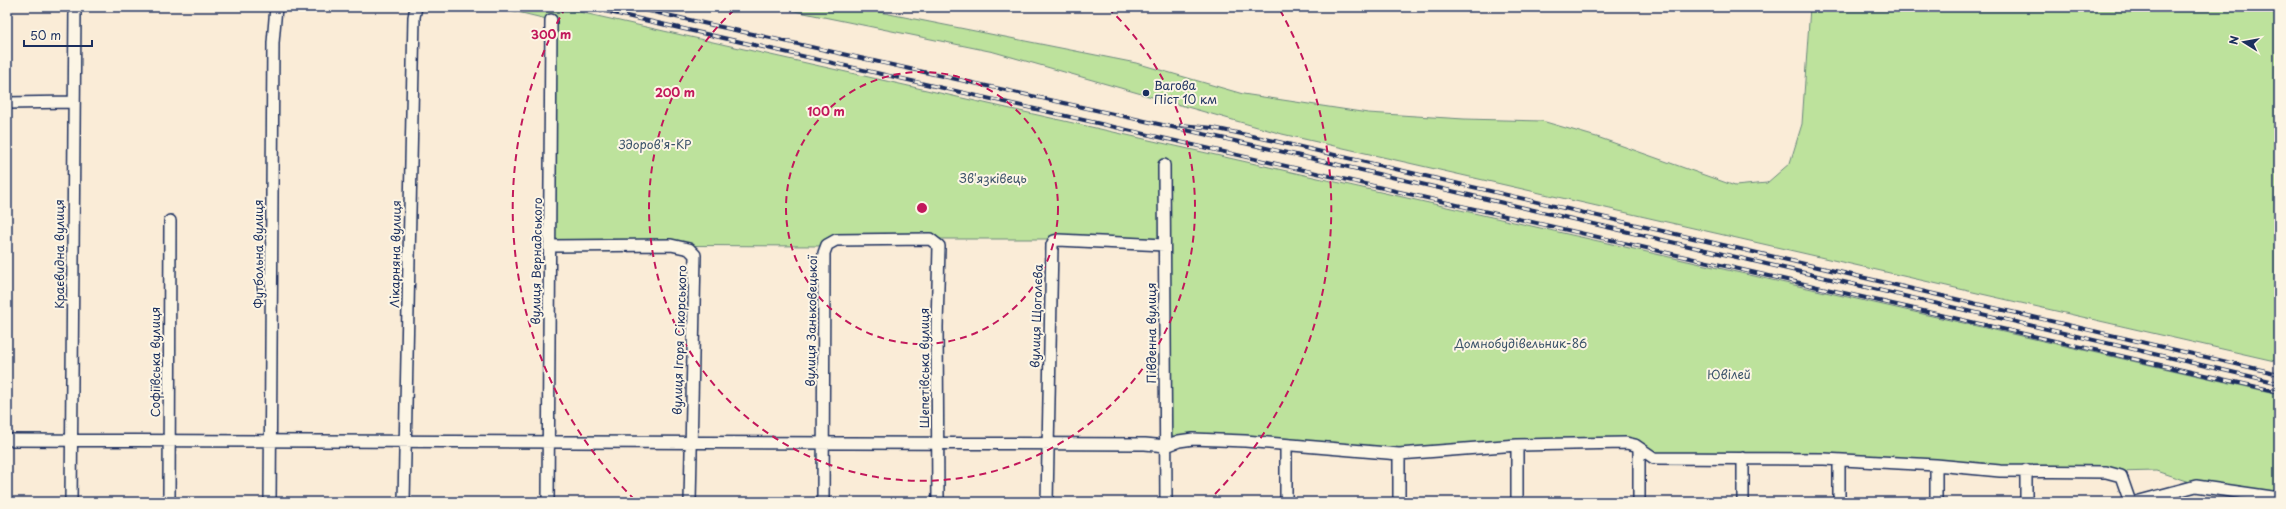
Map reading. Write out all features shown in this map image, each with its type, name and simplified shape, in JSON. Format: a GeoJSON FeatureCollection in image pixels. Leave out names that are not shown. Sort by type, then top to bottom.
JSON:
{"type":"FeatureCollection","features":[{"type":"Feature","properties":{"kind":"street","name":"Краєвидна вулиця"},"geometry":{"type":"LineString","coordinates":[[71,502],[75,7]]}},
{"type":"Feature","properties":{"kind":"street","name":"Футбольна вулиця"},"geometry":{"type":"LineString","coordinates":[[270,502],[273,43],[276,7]]}},
{"type":"Feature","properties":{"kind":"street","name":"Лікарняна вулиця"},"geometry":{"type":"LineString","coordinates":[[404,502],[414,17],[416,7]]}},
{"type":"Feature","properties":{"kind":"street","name":"вулиця Вернадського"},"geometry":{"type":"LineString","coordinates":[[548,502],[552,20]]}},
{"type":"Feature","properties":{"kind":"street"},"geometry":{"type":"LineString","coordinates":[[7,103],[74,102]]}},
{"type":"Feature","properties":{"kind":"street","name":"Південна вулиця"},"geometry":{"type":"LineString","coordinates":[[1164,165],[1166,502]]}},
{"type":"Feature","properties":{"kind":"street","name":"Софіївська вулиця"},"geometry":{"type":"LineString","coordinates":[[169,502],[170,221]]}},
{"type":"Feature","properties":{"kind":"street","name":"вулиця Заньковецької"},"geometry":{"type":"LineString","coordinates":[[823,502],[824,253],[826,245],[836,240],[930,239]]}},
{"type":"Feature","properties":{"kind":"street","name":"Шепетівська вулиця"},"geometry":{"type":"LineString","coordinates":[[930,239],[939,246],[938,502]]}},
{"type":"Feature","properties":{"kind":"street","name":"вулиця Щоголєва"},"geometry":{"type":"LineString","coordinates":[[1047,502],[1052,245],[1054,240],[1164,245]]}},
{"type":"Feature","properties":{"kind":"street","name":"вулиця Ігоря Сікорського"},"geometry":{"type":"LineString","coordinates":[[551,246],[672,245],[689,249],[695,255],[690,502]]}},
{"type":"Feature","properties":{"kind":"street"},"geometry":{"type":"LineString","coordinates":[[7,440],[270,442],[405,441],[548,444],[1145,444],[1166,446],[1179,441],[1193,439],[1245,441],[1286,446],[1399,454],[1517,445],[1626,443],[1654,458],[1743,458],[1936,465],[2000,471],[2026,470],[2106,472],[2121,476],[2130,502]]}},
{"type":"Feature","properties":{"kind":"street"},"geometry":{"type":"LineString","coordinates":[[1517,445],[1517,502]]}},
{"type":"Feature","properties":{"kind":"street"},"geometry":{"type":"LineString","coordinates":[[1286,446],[1286,502]]}},
{"type":"Feature","properties":{"kind":"street"},"geometry":{"type":"LineString","coordinates":[[1639,449],[1639,502]]}},
{"type":"Feature","properties":{"kind":"street"},"geometry":{"type":"LineString","coordinates":[[1399,454],[1399,502]]}},
{"type":"Feature","properties":{"kind":"street"},"geometry":{"type":"LineString","coordinates":[[1743,458],[1743,502]]}},
{"type":"Feature","properties":{"kind":"street"},"geometry":{"type":"LineString","coordinates":[[1839,461],[1839,502]]}},
{"type":"Feature","properties":{"kind":"street"},"geometry":{"type":"LineString","coordinates":[[1936,465],[1936,502]]}},
{"type":"Feature","properties":{"kind":"street"},"geometry":{"type":"LineString","coordinates":[[2026,470],[2026,502]]}},
{"type":"Feature","properties":{"kind":"street"},"geometry":{"type":"LineString","coordinates":[[2136,502],[2196,486],[2243,498],[2279,498]]}},
{"type":"Feature","properties":{"kind":"green space"},"geometry":{"type":"Polygon","coordinates":[[[497,7],[557,7],[2279,394],[2279,497],[2195,484],[2156,471],[2116,472],[1645,452],[1643,443],[1518,440],[1401,448],[1170,436],[1170,303],[1164,244],[1056,239],[835,239],[821,246],[554,245],[555,21],[497,7]]]}},
{"type":"Feature","properties":{"kind":"green space"},"geometry":{"type":"Polygon","coordinates":[[[775,7],[854,7],[1136,63],[1243,94],[1368,113],[1464,119],[1542,121],[1600,138],[1735,186],[1767,183],[1790,163],[1802,124],[1810,7],[2279,7],[2279,362],[1282,134],[994,52],[775,7]]]}},
{"type":"Feature","properties":{"kind":"railway"},"geometry":{"type":"LineString","coordinates":[[587,7],[2279,392]]}},
{"type":"Feature","properties":{"kind":"railway"},"geometry":{"type":"LineString","coordinates":[[631,7],[1262,147],[2279,383]]}},
{"type":"Feature","properties":{"kind":"railway"},"geometry":{"type":"LineString","coordinates":[[1181,125],[1213,128],[1266,139],[2279,374]]}},
{"type":"Feature","properties":{"kind":"place","name":"Вагова Піст 10 км"},"geometry":{"type":"Point","coordinates":[1146,93]}},
{"type":"Feature","properties":{"kind":"park label","name":"Здоров'я-КР"},"geometry":{"type":"Point","coordinates":[655,145]}},
{"type":"Feature","properties":{"kind":"park label","name":"Зв'язківець"},"geometry":{"type":"Point","coordinates":[993,179]}},
{"type":"Feature","properties":{"kind":"park label","name":"Домнобудівельник-86"},"geometry":{"type":"Point","coordinates":[1521,344]}},
{"type":"Feature","properties":{"kind":"park label","name":"Ювілей"},"geometry":{"type":"Point","coordinates":[1729,375]}}]}
